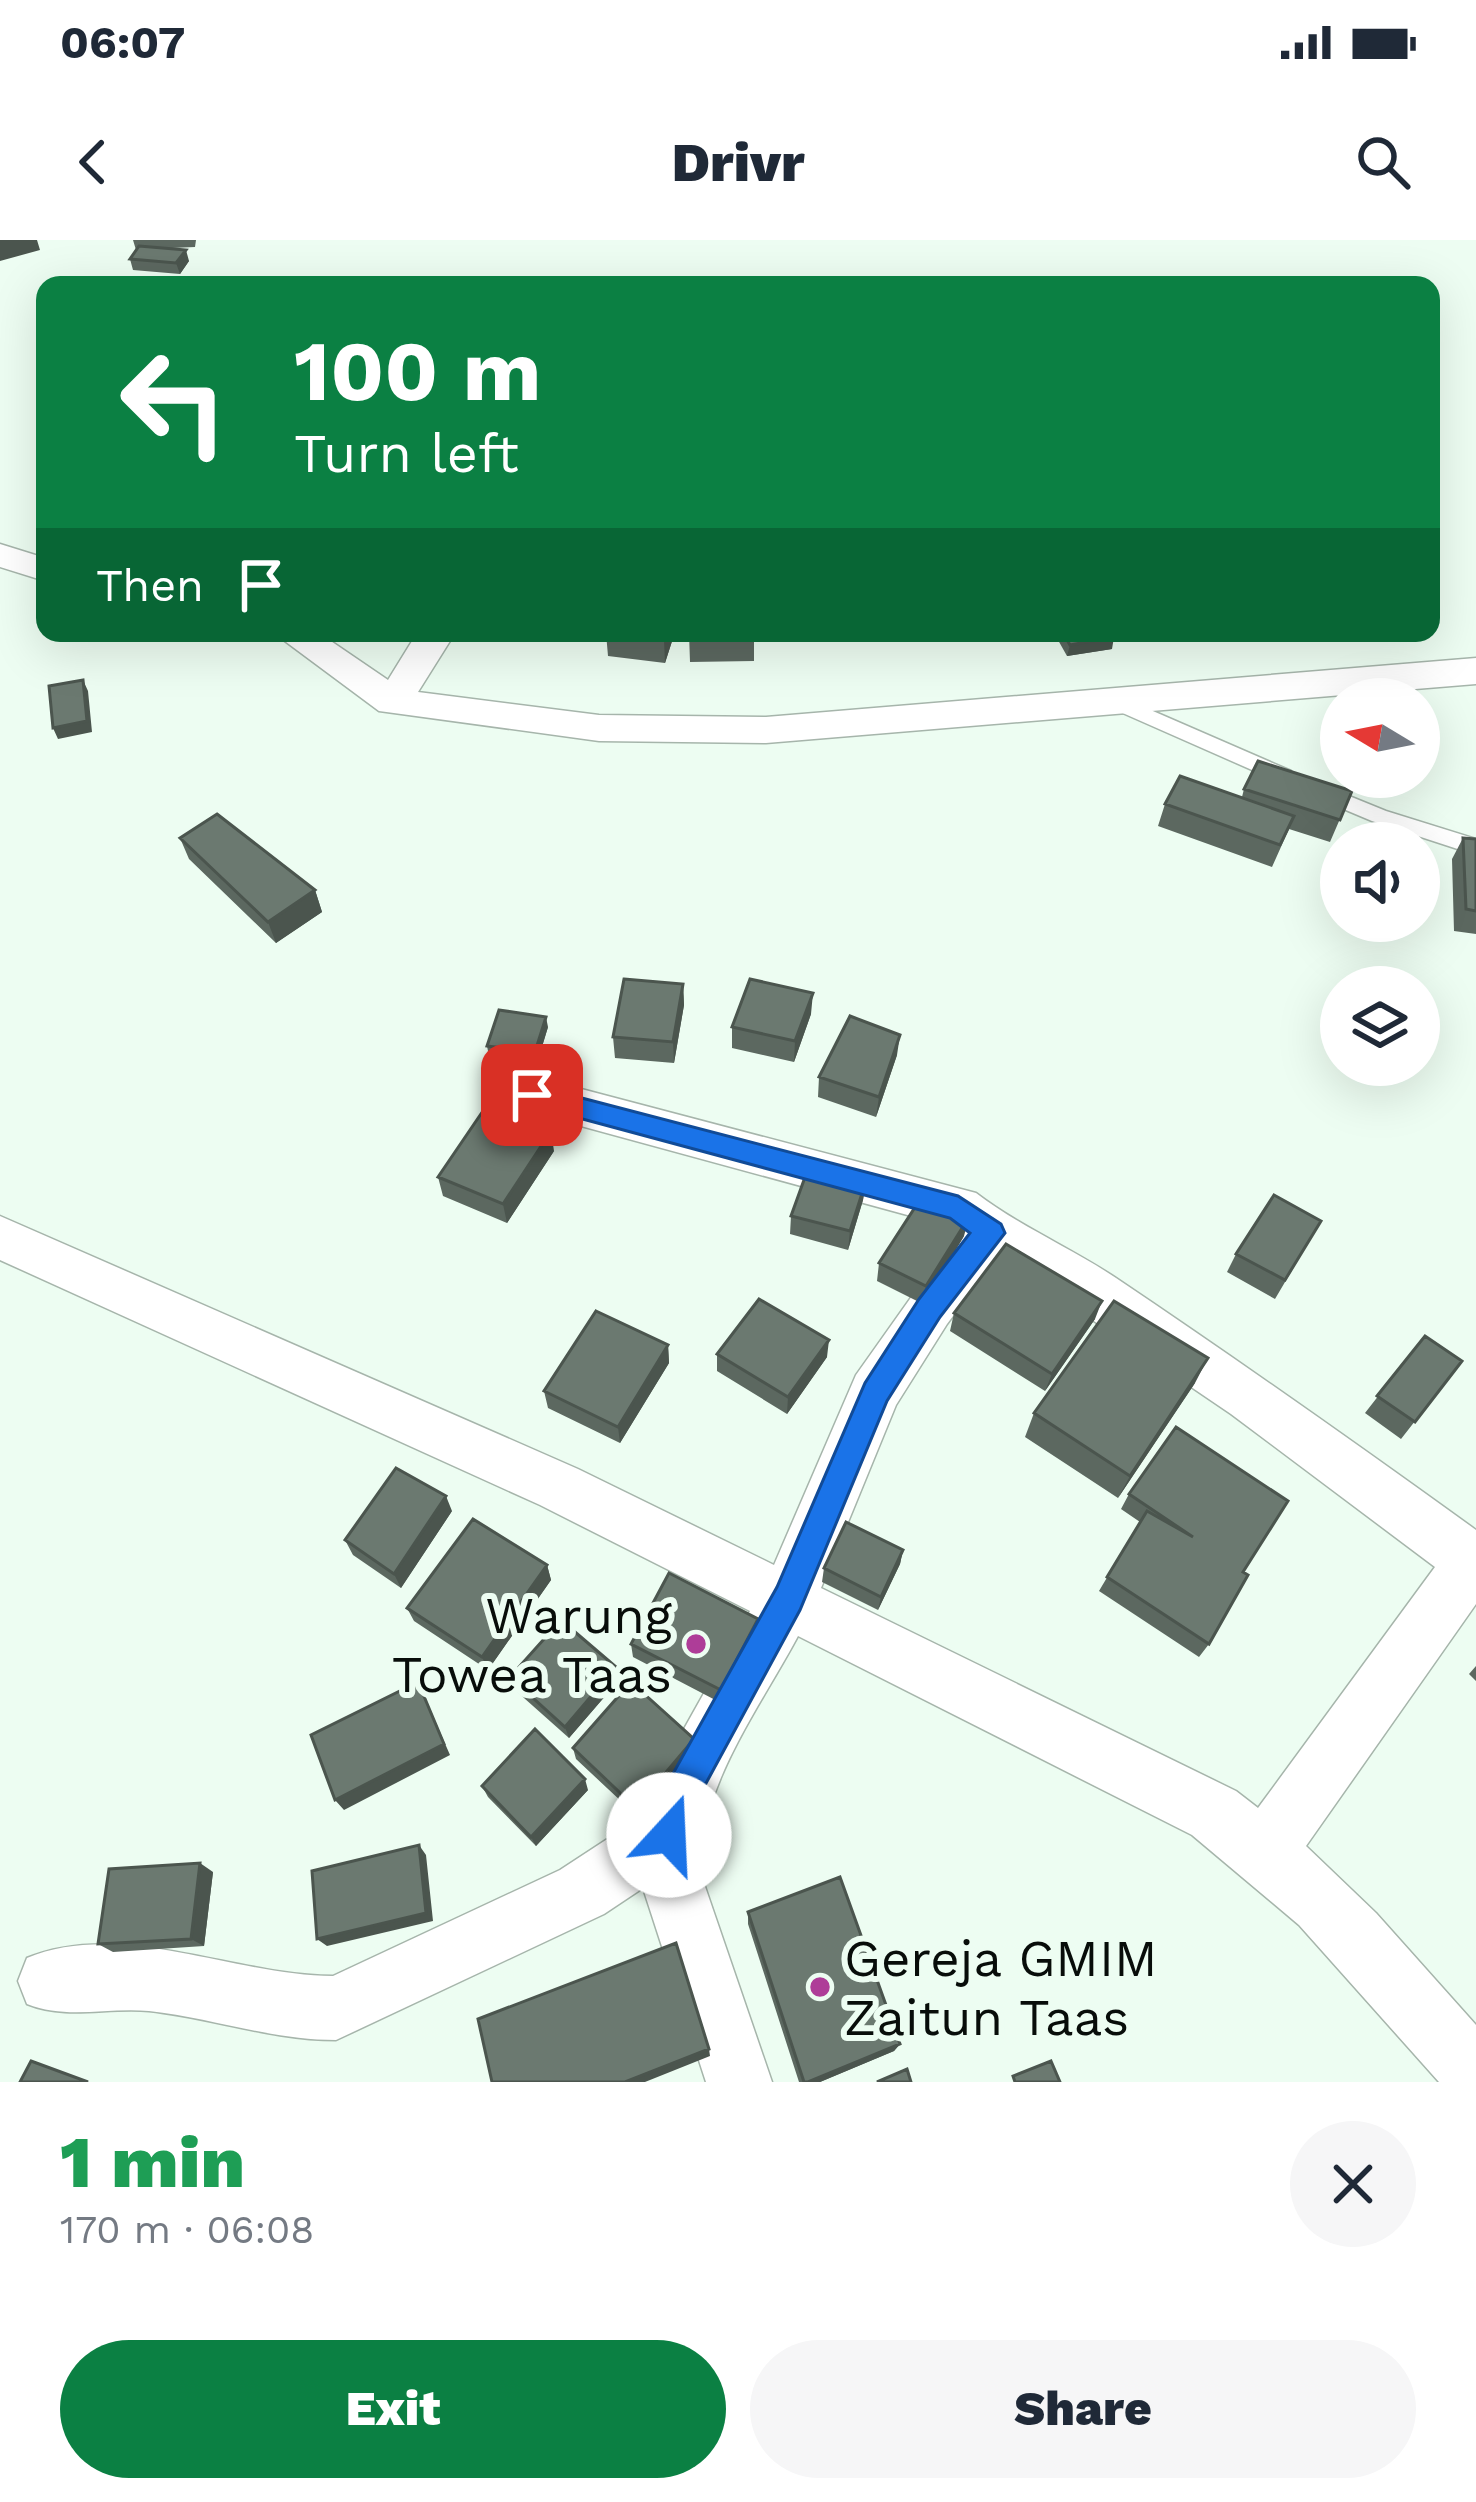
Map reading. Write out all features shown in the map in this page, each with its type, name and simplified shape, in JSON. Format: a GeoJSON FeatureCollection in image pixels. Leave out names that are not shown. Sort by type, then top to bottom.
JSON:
{"type":"FeatureCollection","features":[{"type":"Feature","properties":{"kind":"street"},"geometry":{"type":"LineString","coordinates":[[0,555],[36,567]]}},
{"type":"Feature","properties":{"kind":"street"},"geometry":{"type":"LineString","coordinates":[[306,642],[393,703],[599,728],[693,732],[766,730],[1476,671]]}},
{"type":"Feature","properties":{"kind":"street"},"geometry":{"type":"LineString","coordinates":[[393,703],[430,642]]}},
{"type":"Feature","properties":{"kind":"street"},"geometry":{"type":"LineString","coordinates":[[532,1095],[958,1208],[991,1233],[1013,1239],[1108,1300],[1474,1563],[1265,1851]]}},
{"type":"Feature","properties":{"kind":"street"},"geometry":{"type":"LineString","coordinates":[[740,2082],[669,1872],[669,1835],[682,1791],[788,1598],[875,1393],[929,1308],[975,1246],[991,1233]]}},
{"type":"Feature","properties":{"kind":"street"},"geometry":{"type":"LineString","coordinates":[[0,1237],[559,1487],[1214,1813],[1265,1851],[1353,1933],[1476,2075]]}},
{"type":"Feature","properties":{"kind":"street"},"geometry":{"type":"LineString","coordinates":[[50,1981],[147,1979],[305,2008],[336,2008],[582,1892],[669,1835]]}},
{"type":"Feature","properties":{"kind":"lane"},"geometry":{"type":"LineString","coordinates":[[1116,702],[1379,816],[1476,847]]}},
{"type":"Feature","properties":{"kind":"building"},"geometry":{"type":"Polygon","coordinates":[[[139,246],[186,250],[176,263],[130,259],[139,246]]]}},
{"type":"Feature","properties":{"kind":"building"},"geometry":{"type":"Polygon","coordinates":[[[83,680],[87,721],[53,728],[49,686],[83,680]]]}},
{"type":"Feature","properties":{"kind":"building"},"geometry":{"type":"Polygon","coordinates":[[[1258,761],[1320,781],[1320,798],[1349,798],[1340,820],[1244,789],[1258,761]]]}},
{"type":"Feature","properties":{"kind":"building"},"geometry":{"type":"Polygon","coordinates":[[[1180,776],[1294,816],[1280,845],[1165,804],[1180,776]]]}},
{"type":"Feature","properties":{"kind":"building"},"geometry":{"type":"Polygon","coordinates":[[[217,814],[315,890],[268,922],[180,838],[217,814]]]}},
{"type":"Feature","properties":{"kind":"building"},"geometry":{"type":"Polygon","coordinates":[[[1463,838],[1476,839],[1476,911],[1466,909],[1463,838]]]}},
{"type":"Feature","properties":{"kind":"building"},"geometry":{"type":"Polygon","coordinates":[[[624,979],[683,984],[673,1042],[613,1037],[624,979]]]}},
{"type":"Feature","properties":{"kind":"building"},"geometry":{"type":"Polygon","coordinates":[[[750,979],[813,993],[795,1041],[732,1027],[750,979]]]}},
{"type":"Feature","properties":{"kind":"building"},"geometry":{"type":"Polygon","coordinates":[[[499,1010],[546,1017],[535,1052],[487,1046],[499,1010]]]}},
{"type":"Feature","properties":{"kind":"building"},"geometry":{"type":"Polygon","coordinates":[[[850,1016],[900,1035],[879,1097],[819,1077],[850,1016]]]}},
{"type":"Feature","properties":{"kind":"building"},"geometry":{"type":"Polygon","coordinates":[[[487,1105],[551,1131],[503,1204],[438,1177],[487,1105]]]}},
{"type":"Feature","properties":{"kind":"building"},"geometry":{"type":"Polygon","coordinates":[[[809,1166],[866,1181],[850,1231],[791,1216],[809,1166]]]}},
{"type":"Feature","properties":{"kind":"building"},"geometry":{"type":"Polygon","coordinates":[[[923,1195],[969,1217],[926,1286],[879,1263],[923,1195]]]}},
{"type":"Feature","properties":{"kind":"building"},"geometry":{"type":"Polygon","coordinates":[[[1274,1195],[1321,1221],[1285,1280],[1236,1254],[1274,1195]]]}},
{"type":"Feature","properties":{"kind":"building"},"geometry":{"type":"Polygon","coordinates":[[[1006,1244],[1102,1301],[1052,1374],[954,1313],[1006,1244]]]}},
{"type":"Feature","properties":{"kind":"building"},"geometry":{"type":"Polygon","coordinates":[[[759,1299],[829,1340],[788,1397],[717,1354],[759,1299]]]}},
{"type":"Feature","properties":{"kind":"building"},"geometry":{"type":"Polygon","coordinates":[[[1114,1301],[1208,1358],[1130,1476],[1034,1413],[1114,1301]]]}},
{"type":"Feature","properties":{"kind":"building"},"geometry":{"type":"Polygon","coordinates":[[[596,1311],[668,1345],[618,1427],[544,1391],[596,1311]]]}},
{"type":"Feature","properties":{"kind":"building"},"geometry":{"type":"Polygon","coordinates":[[[1425,1336],[1462,1361],[1415,1422],[1377,1396],[1425,1336]]]}},
{"type":"Feature","properties":{"kind":"building"},"geometry":{"type":"Polygon","coordinates":[[[1176,1427],[1288,1501],[1243,1572],[1248,1575],[1209,1644],[1107,1577],[1147,1511],[1193,1537],[1129,1494],[1176,1427]]]}},
{"type":"Feature","properties":{"kind":"building"},"geometry":{"type":"Polygon","coordinates":[[[396,1468],[446,1496],[394,1574],[345,1540],[396,1468]]]}},
{"type":"Feature","properties":{"kind":"building"},"geometry":{"type":"Polygon","coordinates":[[[473,1519],[547,1565],[482,1657],[407,1608],[473,1519]]]}},
{"type":"Feature","properties":{"kind":"building"},"geometry":{"type":"Polygon","coordinates":[[[846,1522],[903,1550],[881,1597],[824,1568],[846,1522]]]}},
{"type":"Feature","properties":{"kind":"building","name":"Warung Towea Taas"},"geometry":{"type":"Polygon","coordinates":[[[669,1573],[758,1619],[721,1690],[631,1644],[669,1573]]]}},
{"type":"Feature","properties":{"kind":"building"},"geometry":{"type":"Polygon","coordinates":[[[561,1620],[616,1667],[565,1727],[510,1677],[561,1620]]]}},
{"type":"Feature","properties":{"kind":"building"},"geometry":{"type":"Polygon","coordinates":[[[418,1682],[444,1744],[335,1800],[311,1735],[418,1682]]]}},
{"type":"Feature","properties":{"kind":"building"},"geometry":{"type":"Polygon","coordinates":[[[631,1682],[694,1739],[636,1808],[573,1748],[631,1682]]]}},
{"type":"Feature","properties":{"kind":"building"},"geometry":{"type":"Polygon","coordinates":[[[535,1729],[585,1779],[531,1837],[482,1786],[535,1729]]]}},
{"type":"Feature","properties":{"kind":"building"},"geometry":{"type":"Polygon","coordinates":[[[419,1845],[426,1913],[317,1939],[312,1871],[419,1845]]]}},
{"type":"Feature","properties":{"kind":"building"},"geometry":{"type":"Polygon","coordinates":[[[200,1863],[191,1939],[98,1944],[109,1869],[200,1863]]]}},
{"type":"Feature","properties":{"kind":"building","name":"Gereja GMIM Zaitun Taas"},"geometry":{"type":"Polygon","coordinates":[[[840,1877],[900,2044],[804,2082],[748,1912],[840,1877]]]}},
{"type":"Feature","properties":{"kind":"building"},"geometry":{"type":"Polygon","coordinates":[[[676,1943],[709,2049],[625,2082],[492,2082],[478,2019],[676,1943]]]}},
{"type":"Feature","properties":{"kind":"building"},"geometry":{"type":"Polygon","coordinates":[[[31,2061],[88,2082],[20,2082],[31,2061]]]}},
{"type":"Feature","properties":{"kind":"building"},"geometry":{"type":"Polygon","coordinates":[[[1051,2061],[1060,2082],[1015,2082],[1013,2076],[1051,2061]]]}},
{"type":"Feature","properties":{"kind":"building"},"geometry":{"type":"Polygon","coordinates":[[[907,2069],[911,2082],[877,2082],[907,2069]]]}},
{"type":"Feature","properties":{"kind":"place","name":"Warung Towea Taas"},"geometry":{"type":"Point","coordinates":[696,1644]}},
{"type":"Feature","properties":{"kind":"place","name":"Gereja GMIM Zaitun Taas"},"geometry":{"type":"Point","coordinates":[820,1987]}},
{"type":"Feature","properties":{"kind":"route"},"geometry":{"type":"LineString","coordinates":[[532,1095],[958,1208],[991,1233],[975,1246],[929,1308],[875,1393],[788,1598],[682,1791],[669,1835]]}}]}
